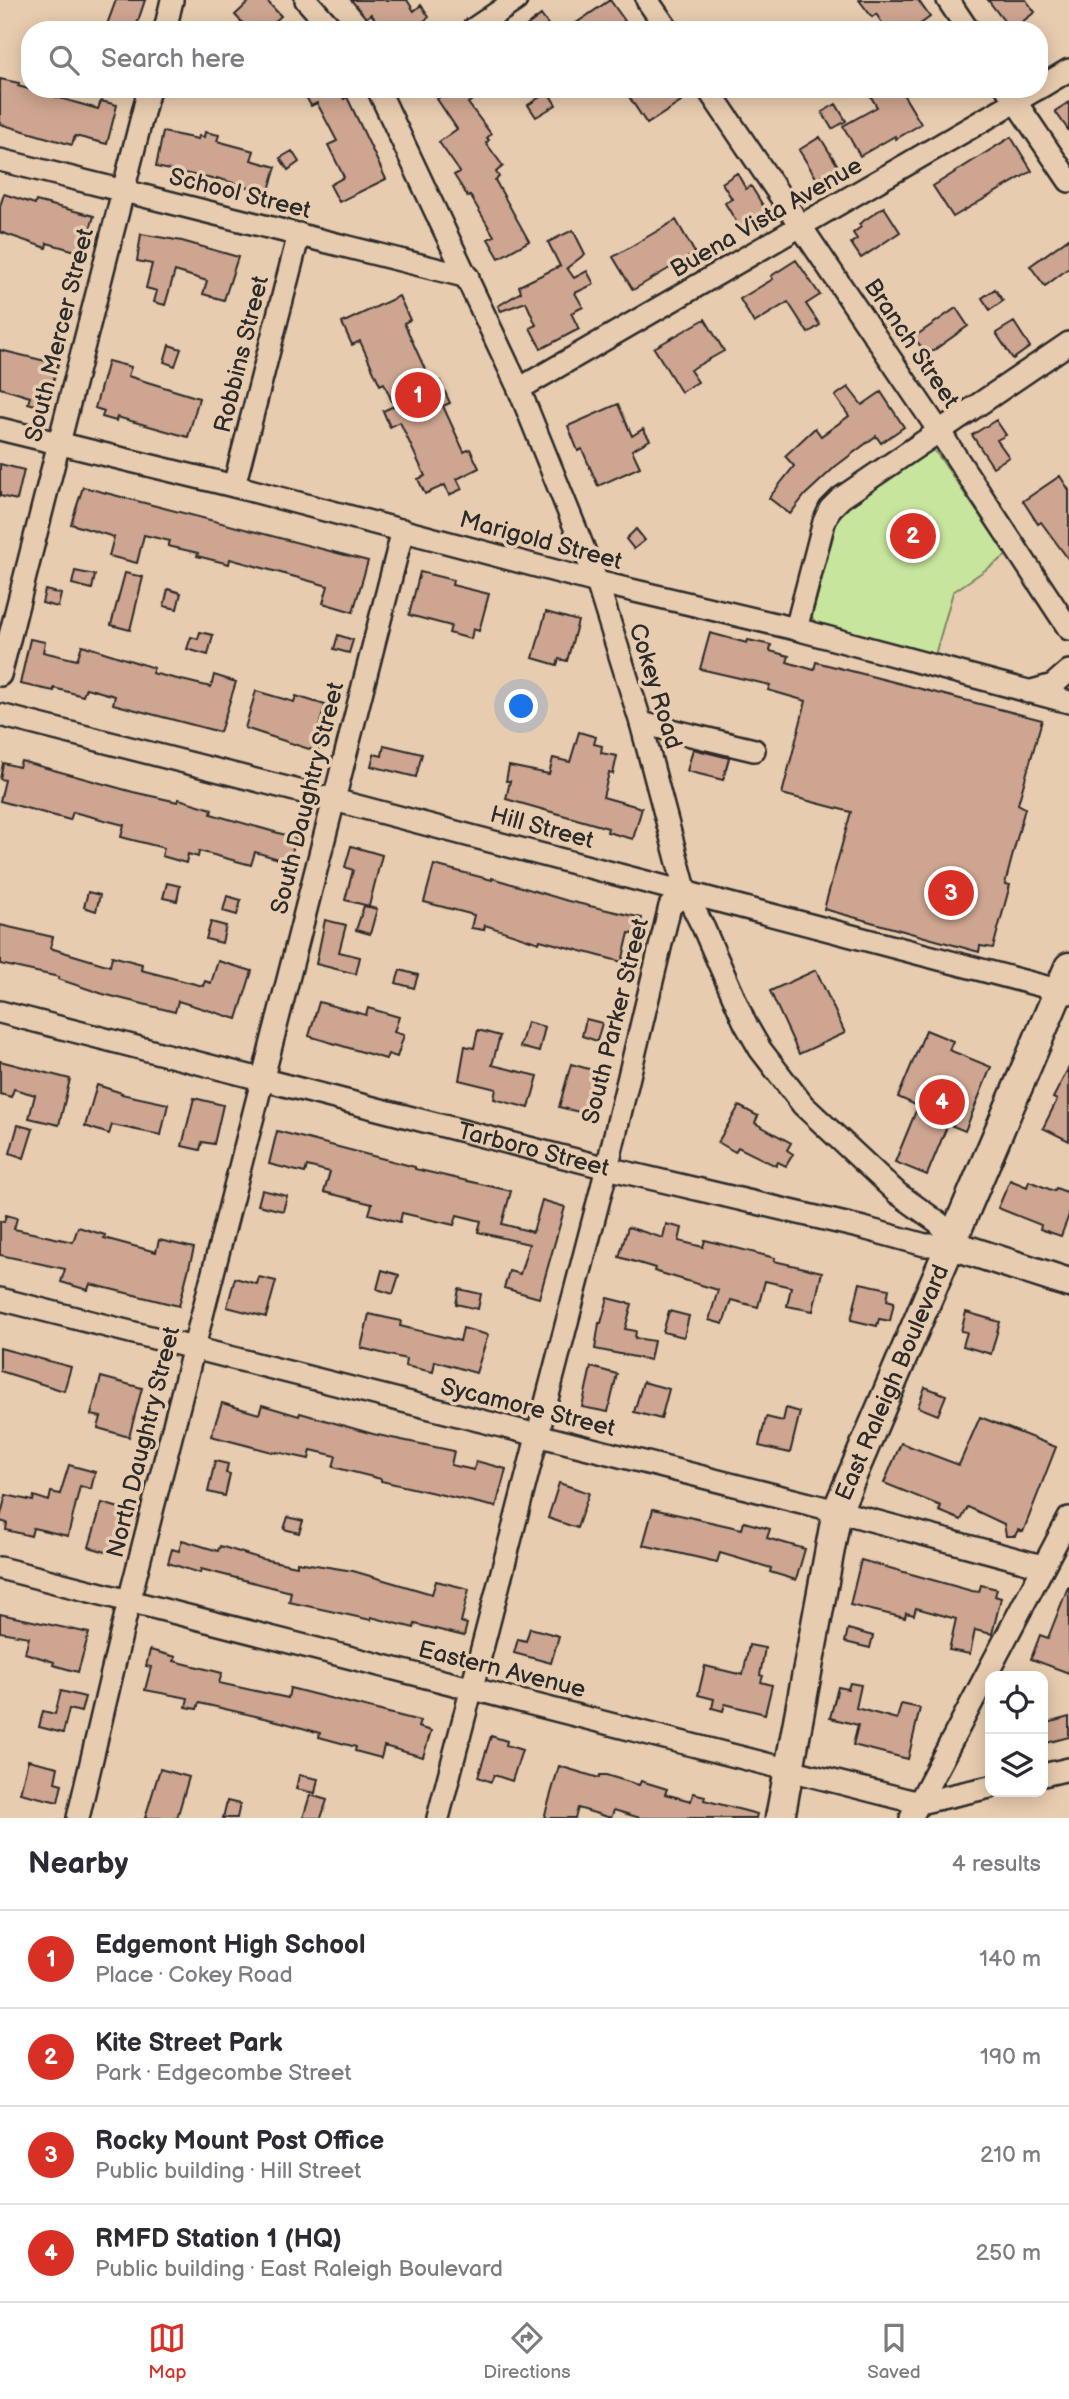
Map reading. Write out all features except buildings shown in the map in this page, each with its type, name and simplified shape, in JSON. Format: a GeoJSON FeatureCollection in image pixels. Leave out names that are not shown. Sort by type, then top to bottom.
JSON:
{"type":"FeatureCollection","features":[{"type":"Feature","properties":{"kind":"main road","name":"East Raleigh Boulevard"},"geometry":{"type":"LineString","coordinates":[[780,1818],[837,1511],[1066,983]]}},
{"type":"Feature","properties":{"kind":"main road","name":"Tarboro Street"},"geometry":{"type":"LineString","coordinates":[[952,1245],[1069,1283]]}},
{"type":"Feature","properties":{"kind":"street"},"geometry":{"type":"LineString","coordinates":[[166,21],[172,0]]}},
{"type":"Feature","properties":{"kind":"street"},"geometry":{"type":"LineString","coordinates":[[306,0],[325,21]]}},
{"type":"Feature","properties":{"kind":"street"},"geometry":{"type":"LineString","coordinates":[[485,21],[516,0]]}},
{"type":"Feature","properties":{"kind":"street"},"geometry":{"type":"LineString","coordinates":[[648,0],[662,21]]}},
{"type":"Feature","properties":{"kind":"street"},"geometry":{"type":"LineString","coordinates":[[948,0],[962,21]]}},
{"type":"Feature","properties":{"kind":"street","name":"Buena Vista Avenue"},"geometry":{"type":"LineString","coordinates":[[1048,83],[1069,70]]}},
{"type":"Feature","properties":{"kind":"street","name":"South Mercer Street"},"geometry":{"type":"LineString","coordinates":[[0,675],[147,98]]}},
{"type":"Feature","properties":{"kind":"street","name":"Cokey Road"},"geometry":{"type":"LineString","coordinates":[[385,98],[519,389],[597,582],[641,723],[686,893],[745,1023],[760,1049],[803,1105],[897,1193],[939,1223],[952,1245]]}},
{"type":"Feature","properties":{"kind":"street","name":"Branch Street"},"geometry":{"type":"LineString","coordinates":[[714,98],[1069,629]]}},
{"type":"Feature","properties":{"kind":"street","name":"Buena Vista Avenue"},"geometry":{"type":"LineString","coordinates":[[519,389],[802,227],[1009,98]]}},
{"type":"Feature","properties":{"kind":"street"},"geometry":{"type":"LineString","coordinates":[[1013,98],[1069,181]]}},
{"type":"Feature","properties":{"kind":"street","name":"School Street"},"geometry":{"type":"LineString","coordinates":[[0,160],[468,277]]}},
{"type":"Feature","properties":{"kind":"street","name":"Robbins Street"},"geometry":{"type":"LineString","coordinates":[[234,486],[299,234]]}},
{"type":"Feature","properties":{"kind":"street"},"geometry":{"type":"LineString","coordinates":[[796,629],[824,522],[830,509],[841,498],[1069,343]]}},
{"type":"Feature","properties":{"kind":"street","name":"Marigold Street"},"geometry":{"type":"LineString","coordinates":[[0,429],[234,486],[597,582],[796,629],[1069,702]]}},
{"type":"Feature","properties":{"kind":"street","name":"South Daughtry Street"},"geometry":{"type":"LineString","coordinates":[[262,1080],[403,530]]}},
{"type":"Feature","properties":{"kind":"street"},"geometry":{"type":"LineString","coordinates":[[1028,692],[1053,685],[1069,671]]}},
{"type":"Feature","properties":{"kind":"street","name":"Hill Street"},"geometry":{"type":"LineString","coordinates":[[0,715],[686,893],[1066,983]]}},
{"type":"Feature","properties":{"kind":"street"},"geometry":{"type":"LineString","coordinates":[[641,723],[754,750]]}},
{"type":"Feature","properties":{"kind":"street","name":"South Parker Street"},"geometry":{"type":"LineString","coordinates":[[438,1818],[607,1167],[670,906],[686,893]]}},
{"type":"Feature","properties":{"kind":"street","name":"Tarboro Street"},"geometry":{"type":"LineString","coordinates":[[0,1012],[925,1245],[952,1245]]}},
{"type":"Feature","properties":{"kind":"street","name":"North Daughtry Street"},"geometry":{"type":"LineString","coordinates":[[78,1818],[129,1601],[262,1080]]}},
{"type":"Feature","properties":{"kind":"street","name":"Sycamore Street"},"geometry":{"type":"LineString","coordinates":[[0,1299],[837,1511],[1042,1566]]}},
{"type":"Feature","properties":{"kind":"street"},"geometry":{"type":"LineString","coordinates":[[915,1811],[1069,1518]]}},
{"type":"Feature","properties":{"kind":"street","name":"Eastern Avenue"},"geometry":{"type":"LineString","coordinates":[[0,1568],[790,1771],[915,1811],[985,1789]]}},
{"type":"Feature","properties":{"kind":"street"},"geometry":{"type":"LineString","coordinates":[[1048,1774],[1069,1769]]}},
{"type":"Feature","properties":{"kind":"green space"},"geometry":{"type":"Polygon","coordinates":[[[932,449],[1007,555],[953,592],[935,655],[815,622],[812,617],[838,517],[850,505],[932,449]]]}},
{"type":"Feature","properties":{"kind":"place","name":"Edgemont High School"},"geometry":{"type":"Point","coordinates":[418,395]}},
{"type":"Feature","properties":{"kind":"place","name":"Kite Street Park"},"geometry":{"type":"Point","coordinates":[913,536]}},
{"type":"Feature","properties":{"kind":"place","name":"Rocky Mount Post Office"},"geometry":{"type":"Point","coordinates":[951,893]}},
{"type":"Feature","properties":{"kind":"place","name":"RMFD Station 1 (HQ)"},"geometry":{"type":"Point","coordinates":[942,1102]}}]}
